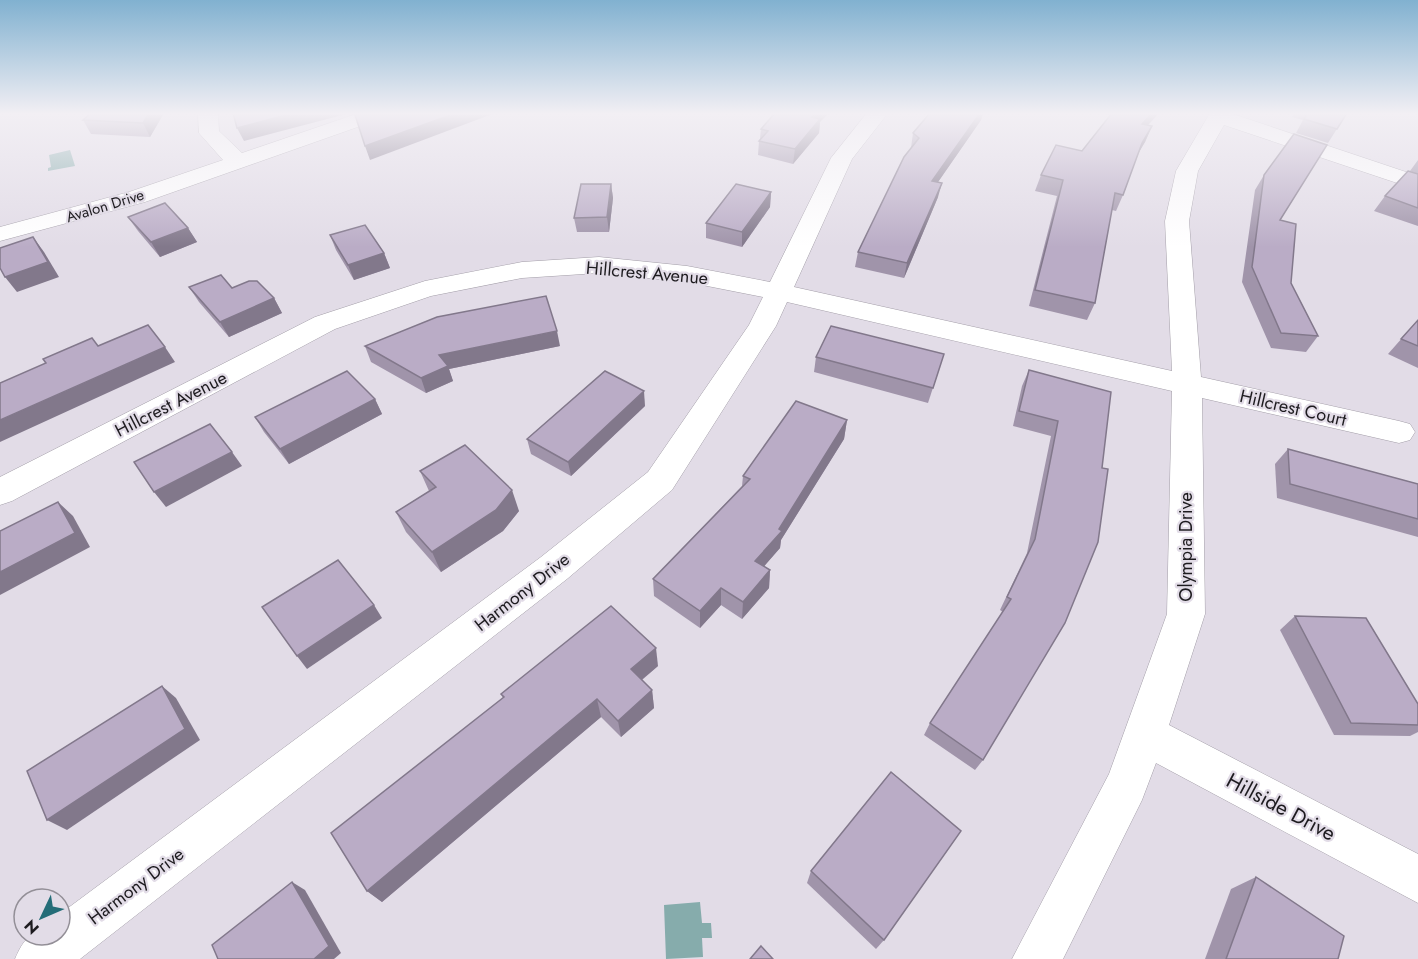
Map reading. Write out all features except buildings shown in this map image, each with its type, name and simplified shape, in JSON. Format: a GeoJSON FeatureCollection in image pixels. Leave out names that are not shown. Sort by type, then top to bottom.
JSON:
{"type":"FeatureCollection","features":[{"type":"Feature","properties":{"kind":"street"},"geometry":{"type":"LineString","coordinates":[[234,158],[239,163]]}},
{"type":"Feature","properties":{"kind":"street","name":"Avalon Drive"},"geometry":{"type":"LineString","coordinates":[[0,234],[137,197],[254,158]]}},
{"type":"Feature","properties":{"kind":"street","name":"Harmony Drive"},"geometry":{"type":"LineString","coordinates":[[40,959],[554,568],[660,481],[762,326],[842,158]]}},
{"type":"Feature","properties":{"kind":"street","name":"Olympia Drive"},"geometry":{"type":"LineString","coordinates":[[1037,959],[1127,785],[1186,615],[1187,384],[1177,221],[1187,171],[1195,158]]}},
{"type":"Feature","properties":{"kind":"street"},"geometry":{"type":"LineString","coordinates":[[1344,158],[1418,183]]}},
{"type":"Feature","properties":{"kind":"street","name":"Hillcrest Avenue"},"geometry":{"type":"LineString","coordinates":[[0,492],[325,323],[426,289],[522,270],[599,265],[687,274],[778,292],[1187,384]]}},
{"type":"Feature","properties":{"kind":"street","name":"Hillcrest Court"},"geometry":{"type":"LineString","coordinates":[[1187,384],[1400,432]]}},
{"type":"Feature","properties":{"kind":"street","name":"Hillside Drive"},"geometry":{"type":"LineString","coordinates":[[1144,734],[1418,879]]}},
{"type":"Feature","properties":{"kind":"shaded area"},"geometry":{"type":"Polygon","coordinates":[[[49,158],[72,158],[75,166],[48,171],[51,167],[49,158]]]}},
{"type":"Feature","properties":{"kind":"shaded area"},"geometry":{"type":"Polygon","coordinates":[[[700,902],[702,923],[711,923],[712,938],[702,938],[703,957],[666,959],[664,905],[700,902]]]}}]}
